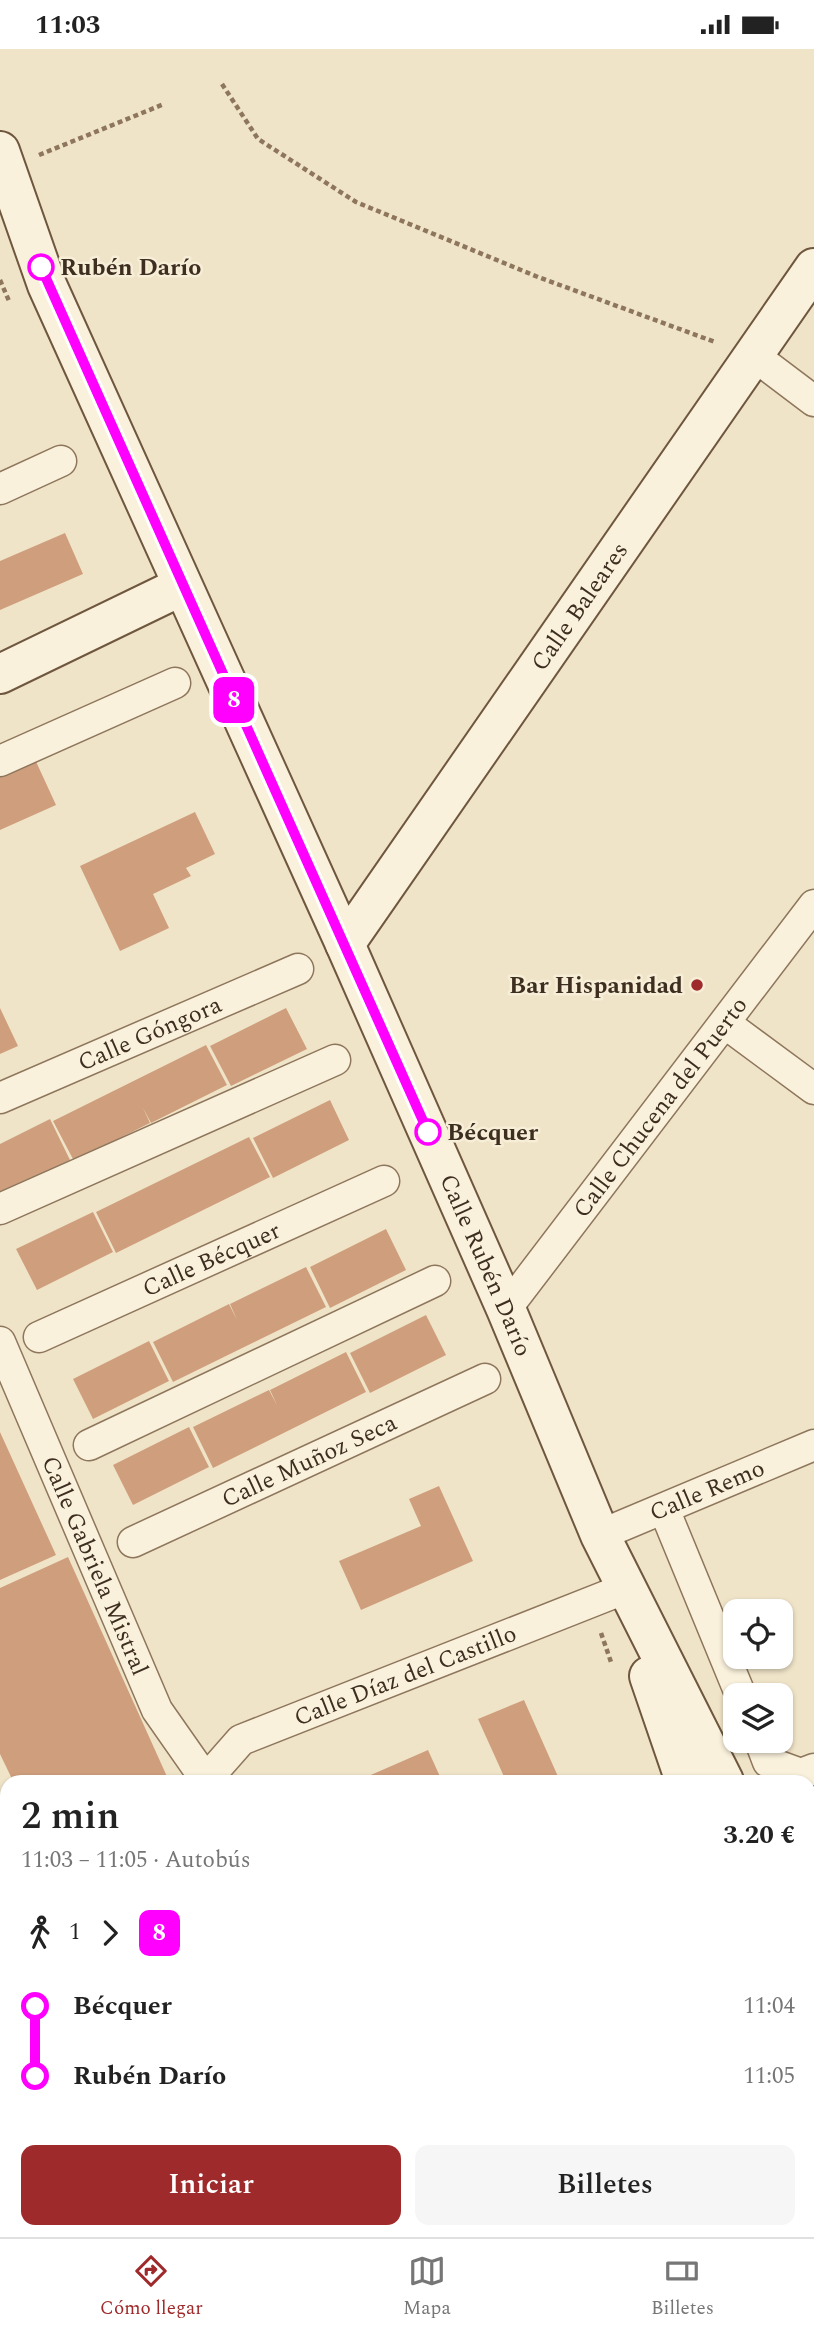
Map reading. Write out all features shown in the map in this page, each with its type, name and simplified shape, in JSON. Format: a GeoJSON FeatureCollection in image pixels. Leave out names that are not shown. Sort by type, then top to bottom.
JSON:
{"type":"FeatureCollection","features":[{"type":"Feature","properties":{"kind":"street","name":"Calle Rubén Darío"},"geometry":{"type":"LineString","coordinates":[[3,159],[14,238],[47,285],[345,944],[506,1309],[600,1535],[683,1775]]}},
{"type":"Feature","properties":{"kind":"street","name":"Calle Baleares"},"geometry":{"type":"LineString","coordinates":[[345,944],[814,268]]}},
{"type":"Feature","properties":{"kind":"street"},"geometry":{"type":"LineString","coordinates":[[753,355],[814,401]]}},
{"type":"Feature","properties":{"kind":"street"},"geometry":{"type":"LineString","coordinates":[[0,489],[61,461]]}},
{"type":"Feature","properties":{"kind":"street"},"geometry":{"type":"LineString","coordinates":[[0,674],[182,586]]}},
{"type":"Feature","properties":{"kind":"street"},"geometry":{"type":"LineString","coordinates":[[0,761],[175,683]]}},
{"type":"Feature","properties":{"kind":"street","name":"Calle Chucena del Puerto"},"geometry":{"type":"LineString","coordinates":[[506,1309],[726,1024],[814,905]]}},
{"type":"Feature","properties":{"kind":"street","name":"Calle Góngora"},"geometry":{"type":"LineString","coordinates":[[0,1098],[298,969]]}},
{"type":"Feature","properties":{"kind":"street"},"geometry":{"type":"LineString","coordinates":[[726,1024],[814,1089]]}},
{"type":"Feature","properties":{"kind":"street"},"geometry":{"type":"LineString","coordinates":[[0,1209],[335,1060]]}},
{"type":"Feature","properties":{"kind":"street","name":"Calle Bécquer"},"geometry":{"type":"LineString","coordinates":[[38,1337],[384,1181]]}},
{"type":"Feature","properties":{"kind":"street"},"geometry":{"type":"LineString","coordinates":[[89,1445],[435,1281]]}},
{"type":"Feature","properties":{"kind":"street","name":"Calle Gabriela Mistral"},"geometry":{"type":"LineString","coordinates":[[0,1342],[157,1710],[201,1775]]}},
{"type":"Feature","properties":{"kind":"street","name":"Calle Muñoz Seca"},"geometry":{"type":"LineString","coordinates":[[133,1542],[485,1379]]}},
{"type":"Feature","properties":{"kind":"street","name":"Calle Remo"},"geometry":{"type":"LineString","coordinates":[[600,1535],[814,1445]]}},
{"type":"Feature","properties":{"kind":"street"},"geometry":{"type":"LineString","coordinates":[[663,1509],[736,1683]]}},
{"type":"Feature","properties":{"kind":"street","name":"Calle Rubén Darío"},"geometry":{"type":"LineString","coordinates":[[600,1535],[721,1775]]}},
{"type":"Feature","properties":{"kind":"street","name":"Calle Díaz del Castillo"},"geometry":{"type":"LineString","coordinates":[[210,1775],[241,1740],[619,1591]]}},
{"type":"Feature","properties":{"kind":"street"},"geometry":{"type":"LineString","coordinates":[[765,1753],[768,1762],[801,1774],[814,1769]]}},
{"type":"Feature","properties":{"kind":"path"},"geometry":{"type":"LineString","coordinates":[[222,84],[258,139],[356,202],[538,277],[715,342]]}},
{"type":"Feature","properties":{"kind":"path"},"geometry":{"type":"LineString","coordinates":[[3,159],[164,104]]}},
{"type":"Feature","properties":{"kind":"building"},"geometry":{"type":"Polygon","coordinates":[[[65,533],[83,574],[0,610],[0,561],[65,533]]]}},
{"type":"Feature","properties":{"kind":"building"},"geometry":{"type":"Polygon","coordinates":[[[33,755],[56,805],[0,830],[0,770],[33,755]]]}},
{"type":"Feature","properties":{"kind":"building"},"geometry":{"type":"Polygon","coordinates":[[[195,812],[215,854],[186,868],[191,876],[153,894],[169,928],[120,951],[80,866],[195,812]]]}},
{"type":"Feature","properties":{"kind":"building"},"geometry":{"type":"Polygon","coordinates":[[[0,1008],[18,1046],[0,1054],[0,1008]]]}},
{"type":"Feature","properties":{"kind":"building"},"geometry":{"type":"Polygon","coordinates":[[[286,1008],[307,1049],[231,1086],[210,1046],[286,1008]]]}},
{"type":"Feature","properties":{"kind":"building"},"geometry":{"type":"Polygon","coordinates":[[[206,1045],[227,1085],[151,1123],[143,1108],[150,1123],[74,1161],[53,1121],[206,1045]]]}},
{"type":"Feature","properties":{"kind":"building"},"geometry":{"type":"Polygon","coordinates":[[[330,1100],[349,1140],[273,1178],[253,1138],[330,1100]]]}},
{"type":"Feature","properties":{"kind":"building"},"geometry":{"type":"Polygon","coordinates":[[[50,1119],[70,1160],[0,1195],[0,1144],[50,1119]]]}},
{"type":"Feature","properties":{"kind":"building"},"geometry":{"type":"Polygon","coordinates":[[[249,1137],[270,1177],[116,1253],[96,1212],[249,1137]]]}},
{"type":"Feature","properties":{"kind":"building"},"geometry":{"type":"Polygon","coordinates":[[[93,1212],[113,1252],[37,1290],[16,1249],[93,1212]]]}},
{"type":"Feature","properties":{"kind":"building"},"geometry":{"type":"Polygon","coordinates":[[[386,1229],[406,1270],[330,1308],[310,1267],[386,1229]]]}},
{"type":"Feature","properties":{"kind":"building"},"geometry":{"type":"Polygon","coordinates":[[[306,1267],[326,1307],[173,1382],[153,1342],[229,1304],[237,1320],[230,1304],[306,1267]]]}},
{"type":"Feature","properties":{"kind":"building"},"geometry":{"type":"Polygon","coordinates":[[[426,1315],[446,1355],[370,1393],[350,1353],[426,1315]]]}},
{"type":"Feature","properties":{"kind":"building"},"geometry":{"type":"Polygon","coordinates":[[[149,1341],[169,1381],[93,1419],[73,1379],[149,1341]]]}},
{"type":"Feature","properties":{"kind":"building"},"geometry":{"type":"Polygon","coordinates":[[[346,1352],[366,1392],[213,1468],[193,1427],[269,1390],[277,1405],[270,1390],[346,1352]]]}},
{"type":"Feature","properties":{"kind":"building"},"geometry":{"type":"Polygon","coordinates":[[[189,1427],[209,1467],[133,1505],[113,1465],[189,1427]]]}},
{"type":"Feature","properties":{"kind":"building"},"geometry":{"type":"Polygon","coordinates":[[[0,1432],[56,1555],[0,1580],[0,1432]]]}},
{"type":"Feature","properties":{"kind":"building"},"geometry":{"type":"Polygon","coordinates":[[[439,1486],[473,1561],[361,1610],[339,1561],[421,1526],[409,1499],[439,1486]]]}},
{"type":"Feature","properties":{"kind":"building"},"geometry":{"type":"Polygon","coordinates":[[[68,1557],[166,1775],[10,1775],[0,1754],[0,1588],[68,1557]]]}},
{"type":"Feature","properties":{"kind":"building"},"geometry":{"type":"Polygon","coordinates":[[[524,1700],[557,1775],[503,1775],[478,1719],[524,1700]]]}},
{"type":"Feature","properties":{"kind":"building"},"geometry":{"type":"Polygon","coordinates":[[[428,1750],[439,1775],[371,1775],[428,1750]]]}},
{"type":"Feature","properties":{"kind":"bus line","name":"8"},"geometry":{"type":"LineString","coordinates":[[41,267],[428,1132]]}},
{"type":"Feature","properties":{"kind":"place","name":"Rubén Darío"},"geometry":{"type":"Point","coordinates":[41,267]}},
{"type":"Feature","properties":{"kind":"place","name":"Bar Hispanidad"},"geometry":{"type":"Point","coordinates":[697,985]}},
{"type":"Feature","properties":{"kind":"place","name":"Bécquer"},"geometry":{"type":"Point","coordinates":[428,1132]}}]}
